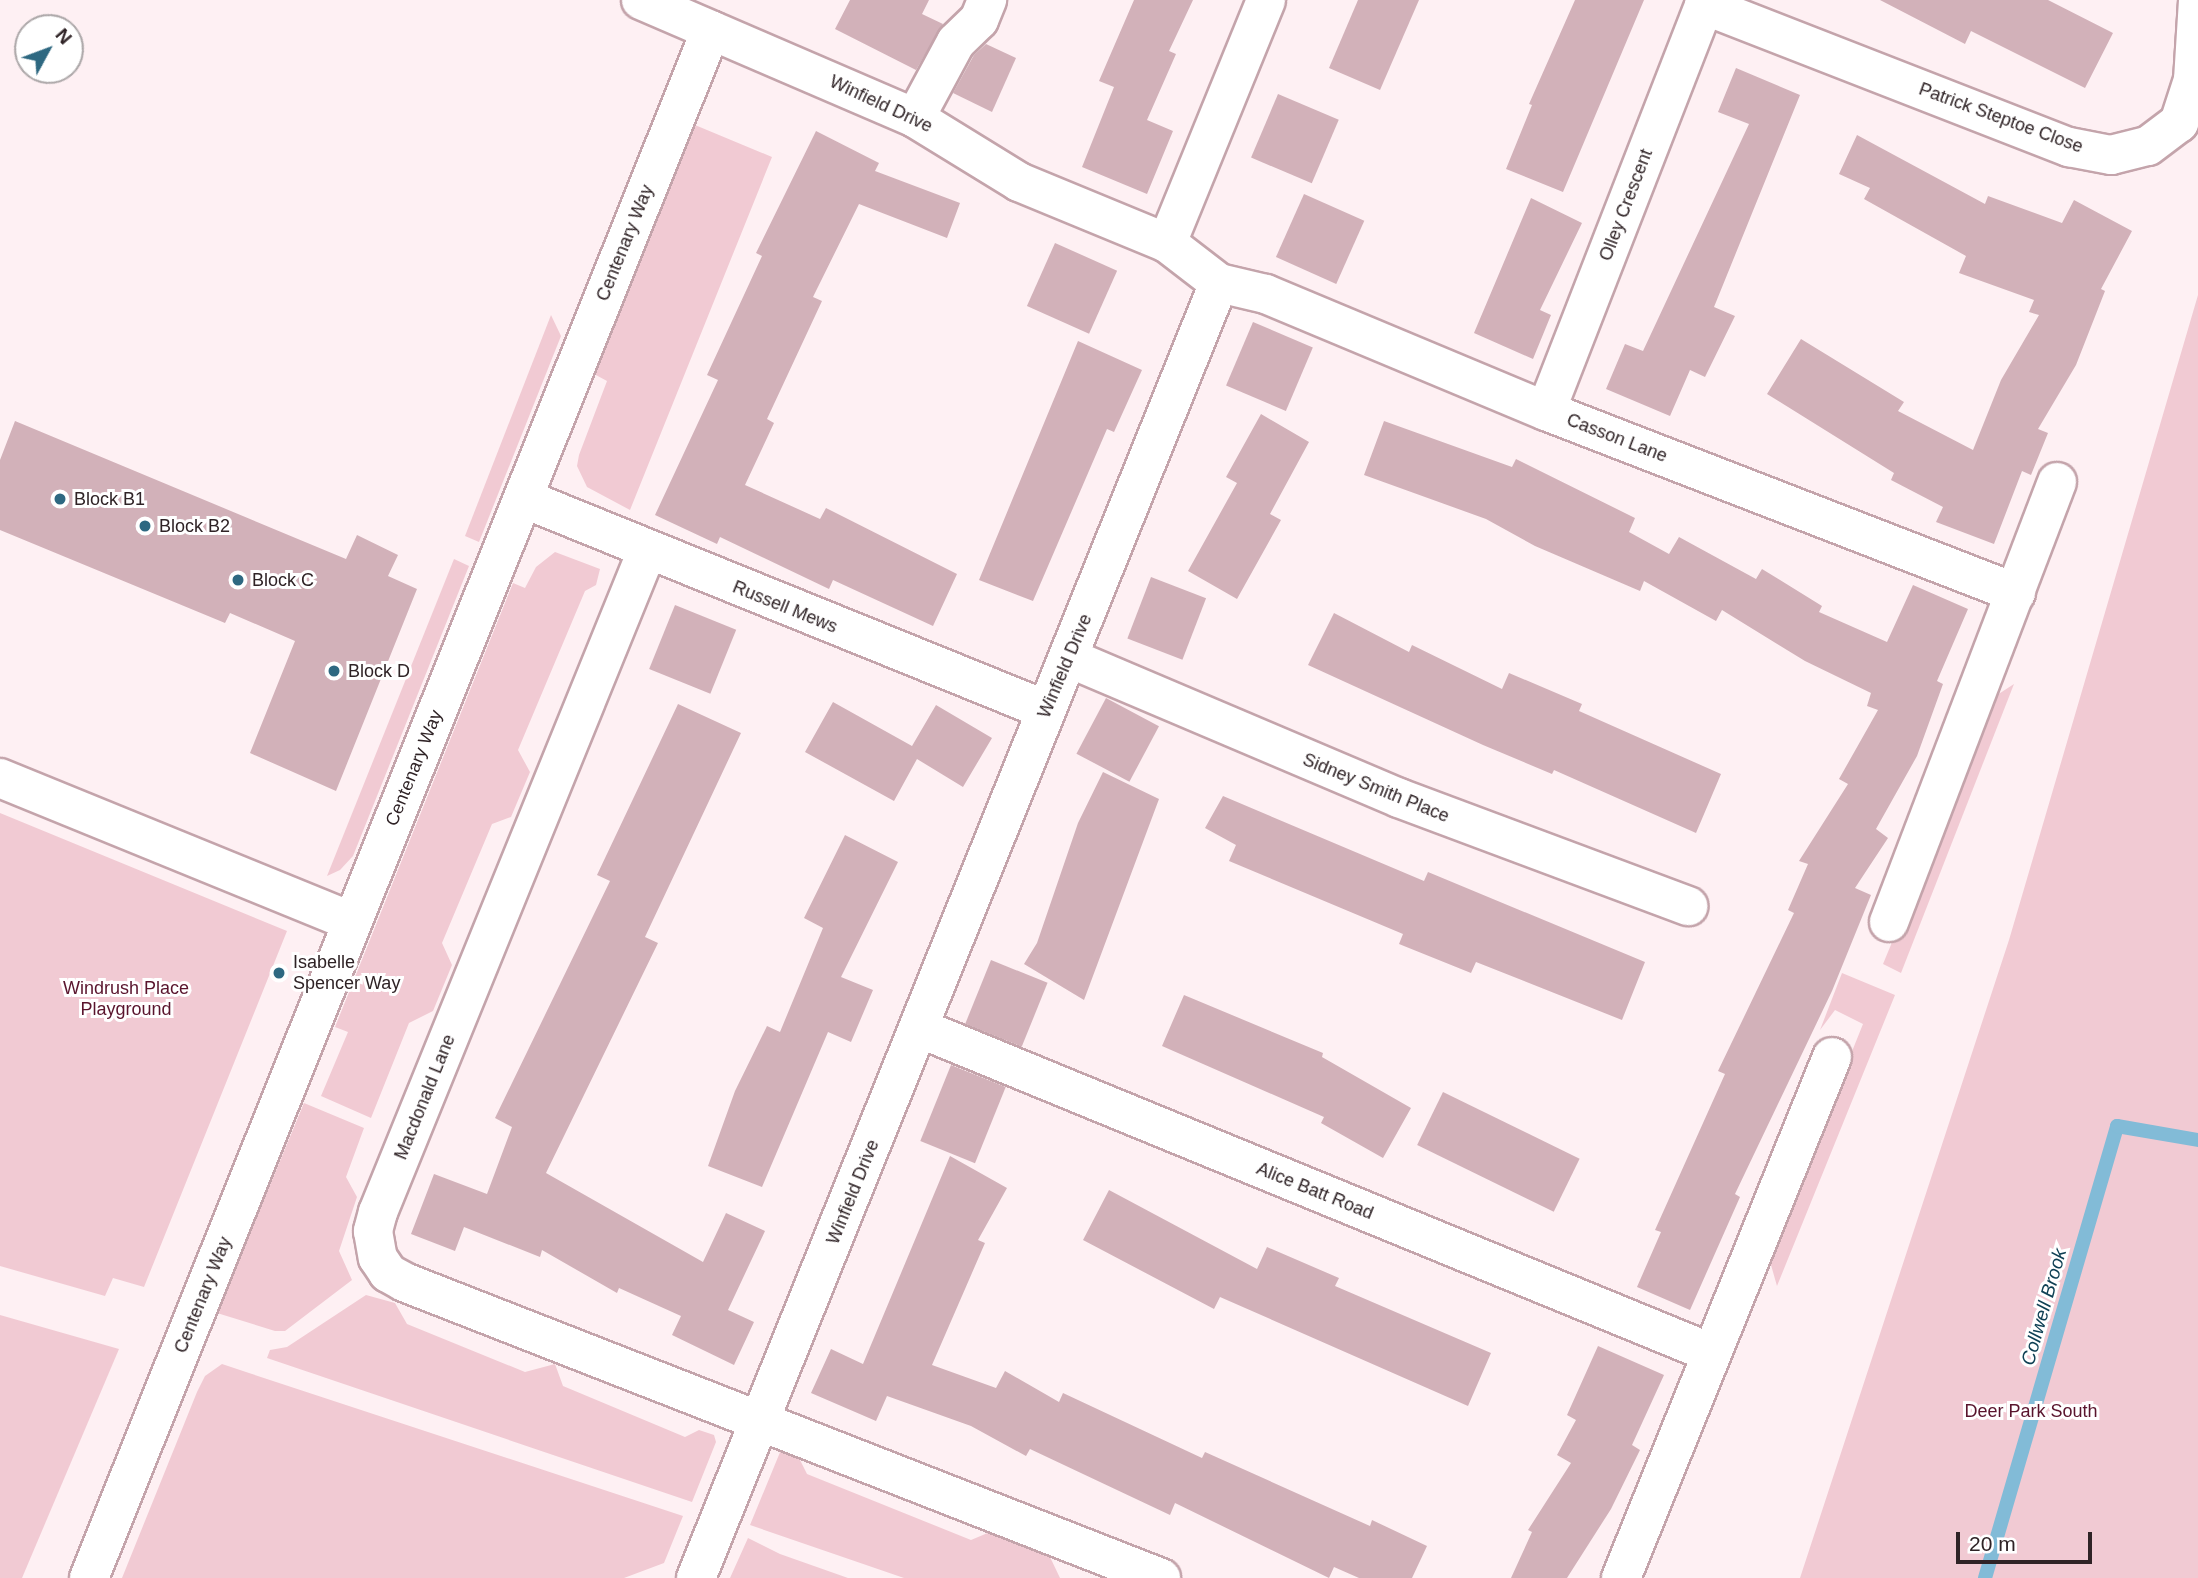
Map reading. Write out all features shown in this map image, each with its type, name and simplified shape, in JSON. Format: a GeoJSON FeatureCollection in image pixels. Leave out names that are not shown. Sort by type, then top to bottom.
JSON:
{"type":"FeatureCollection","features":[{"type":"Feature","properties":{"kind":"street"},"geometry":{"type":"LineString","coordinates":[[641,0],[711,30]]}},
{"type":"Feature","properties":{"kind":"street"},"geometry":{"type":"LineString","coordinates":[[915,118],[956,42],[979,20],[987,0]]}},
{"type":"Feature","properties":{"kind":"street"},"geometry":{"type":"LineString","coordinates":[[1167,243],[1266,0]]}},
{"type":"Feature","properties":{"kind":"street","name":"Patrick Steptoe Close"},"geometry":{"type":"LineString","coordinates":[[1705,3],[2069,147],[2111,155],[2148,146],[2179,123],[2193,80],[2198,0]]}},
{"type":"Feature","properties":{"kind":"street","name":"Olley Crescent"},"geometry":{"type":"LineString","coordinates":[[1546,411],[1705,3]]}},
{"type":"Feature","properties":{"kind":"street","name":"Winfield Drive"},"geometry":{"type":"LineString","coordinates":[[696,1578],[1219,283],[1167,243],[1019,181],[915,118],[711,30]]}},
{"type":"Feature","properties":{"kind":"street","name":"Centenary Way"},"geometry":{"type":"LineString","coordinates":[[89,1578],[351,921],[525,499],[711,30]]}},
{"type":"Feature","properties":{"kind":"street","name":"Casson Lane"},"geometry":{"type":"LineString","coordinates":[[1219,283],[1266,294],[1546,411],[2015,593]]}},
{"type":"Feature","properties":{"kind":"street"},"geometry":{"type":"LineString","coordinates":[[1889,922],[2057,482]]}},
{"type":"Feature","properties":{"kind":"street","name":"Russell Mews"},"geometry":{"type":"LineString","coordinates":[[525,499],[647,551],[1046,710]]}},
{"type":"Feature","properties":{"kind":"street","name":"Macdonald Lane"},"geometry":{"type":"LineString","coordinates":[[647,551],[378,1212],[373,1246],[388,1273],[404,1282],[761,1419]]}},
{"type":"Feature","properties":{"kind":"street","name":"Sidney Smith Place"},"geometry":{"type":"LineString","coordinates":[[1069,658],[1399,799],[1688,906]]}},
{"type":"Feature","properties":{"kind":"street"},"geometry":{"type":"LineString","coordinates":[[0,778],[351,921]]}},
{"type":"Feature","properties":{"kind":"street","name":"Alice Batt Road"},"geometry":{"type":"LineString","coordinates":[[919,1028],[1711,1353]]}},
{"type":"Feature","properties":{"kind":"street"},"geometry":{"type":"LineString","coordinates":[[1621,1578],[1832,1057]]}},
{"type":"Feature","properties":{"kind":"street"},"geometry":{"type":"LineString","coordinates":[[761,1419],[1161,1578]]}},
{"type":"Feature","properties":{"kind":"green space"},"geometry":{"type":"Polygon","coordinates":[[[695,125],[772,157],[630,510],[587,487],[577,466],[607,381],[594,374],[695,125]]]}},
{"type":"Feature","properties":{"kind":"green space","name":"Deer Park South"},"geometry":{"type":"Polygon","coordinates":[[[2198,295],[2198,1578],[1800,1578],[2009,940],[2198,295]]]}},
{"type":"Feature","properties":{"kind":"green space"},"geometry":{"type":"Polygon","coordinates":[[[551,315],[561,336],[479,542],[465,536],[551,315]]]}},
{"type":"Feature","properties":{"kind":"green space"},"geometry":{"type":"Polygon","coordinates":[[[555,552],[600,569],[596,585],[585,591],[518,750],[530,772],[511,817],[492,824],[442,943],[452,965],[433,1011],[409,1023],[371,1118],[321,1096],[348,1032],[335,1027],[513,583],[525,588],[536,567],[555,552]]]}},
{"type":"Feature","properties":{"kind":"green space"},"geometry":{"type":"Polygon","coordinates":[[[454,559],[469,566],[353,856],[340,870],[327,876],[454,559]]]}},
{"type":"Feature","properties":{"kind":"green space"},"geometry":{"type":"Polygon","coordinates":[[[2014,684],[1901,973],[1883,964],[1994,697],[2014,684]]]}},
{"type":"Feature","properties":{"kind":"green space","name":"Windrush Place Playground"},"geometry":{"type":"Polygon","coordinates":[[[0,813],[287,931],[144,1287],[113,1278],[105,1296],[0,1266],[0,813]]]}},
{"type":"Feature","properties":{"kind":"green space"},"geometry":{"type":"Polygon","coordinates":[[[1842,973],[1895,995],[1777,1286],[1769,1258],[1863,1024],[1835,1010],[1820,1030],[1842,973]]]}},
{"type":"Feature","properties":{"kind":"green space"},"geometry":{"type":"Polygon","coordinates":[[[304,1103],[364,1128],[346,1177],[357,1197],[339,1251],[352,1280],[285,1331],[275,1331],[217,1313],[304,1103]]]}},
{"type":"Feature","properties":{"kind":"green space"},"geometry":{"type":"Polygon","coordinates":[[[366,1295],[395,1303],[407,1324],[525,1372],[555,1364],[563,1386],[685,1437],[699,1430],[714,1435],[716,1442],[692,1502],[267,1358],[270,1350],[287,1347],[366,1295]]]}},
{"type":"Feature","properties":{"kind":"green space"},"geometry":{"type":"Polygon","coordinates":[[[0,1315],[119,1349],[22,1578],[0,1578],[0,1315]]]}},
{"type":"Feature","properties":{"kind":"green space"},"geometry":{"type":"Polygon","coordinates":[[[222,1364],[683,1516],[664,1563],[624,1578],[122,1578],[197,1392],[205,1376],[222,1364]]]}},
{"type":"Feature","properties":{"kind":"green space"},"geometry":{"type":"Polygon","coordinates":[[[783,1445],[796,1452],[807,1474],[971,1540],[990,1532],[1050,1557],[1060,1578],[904,1578],[750,1525],[783,1445]]]}},
{"type":"Feature","properties":{"kind":"green space"},"geometry":{"type":"Polygon","coordinates":[[[748,1538],[780,1554],[848,1578],[730,1578],[748,1538]]]}},
{"type":"Feature","properties":{"kind":"building"},"geometry":{"type":"Polygon","coordinates":[[[850,0],[929,0],[922,14],[943,24],[916,70],[835,29],[850,0]]]}},
{"type":"Feature","properties":{"kind":"building"},"geometry":{"type":"Polygon","coordinates":[[[1134,0],[1193,0],[1169,51],[1176,54],[1147,120],[1173,131],[1147,194],[1082,167],[1114,87],[1099,81],[1134,0]]]}},
{"type":"Feature","properties":{"kind":"building"},"geometry":{"type":"Polygon","coordinates":[[[1358,0],[1419,0],[1380,90],[1329,68],[1358,0]]]}},
{"type":"Feature","properties":{"kind":"building"},"geometry":{"type":"Polygon","coordinates":[[[1575,0],[1644,0],[1563,192],[1506,169],[1532,105],[1529,104],[1575,0]]]}},
{"type":"Feature","properties":{"kind":"building"},"geometry":{"type":"Polygon","coordinates":[[[1880,0],[2048,0],[2113,33],[2085,88],[1971,31],[1965,44],[1880,0]]]}},
{"type":"Feature","properties":{"kind":"building"},"geometry":{"type":"Polygon","coordinates":[[[986,44],[1016,58],[992,112],[953,93],[974,55],[986,44]]]}},
{"type":"Feature","properties":{"kind":"building"},"geometry":{"type":"Polygon","coordinates":[[[1736,68],[1800,95],[1714,307],[1735,316],[1705,377],[1690,370],[1670,416],[1606,389],[1625,344],[1643,351],[1749,124],[1718,112],[1736,68]]]}},
{"type":"Feature","properties":{"kind":"building"},"geometry":{"type":"Polygon","coordinates":[[[1278,94],[1339,120],[1312,183],[1251,158],[1278,94]]]}},
{"type":"Feature","properties":{"kind":"building"},"geometry":{"type":"Polygon","coordinates":[[[816,131],[879,163],[875,171],[960,203],[947,238],[859,204],[813,297],[822,301],[767,419],[774,423],[745,485],[820,519],[826,508],[957,574],[933,626],[833,580],[829,589],[720,537],[717,544],[655,515],[718,380],[707,375],[762,256],[756,253],[816,131]]]}},
{"type":"Feature","properties":{"kind":"building"},"geometry":{"type":"Polygon","coordinates":[[[1857,135],[1985,204],[1988,196],[2062,223],[2074,200],[2132,231],[2101,289],[2105,291],[2076,365],[2038,429],[2048,433],[2031,475],[2022,471],[1994,544],[1936,522],[1943,507],[1891,480],[1894,473],[1767,394],[1801,339],[1904,402],[1898,411],[1973,450],[2001,380],[2039,315],[2029,312],[2034,300],[1959,273],[1966,256],[1864,199],[1870,188],[1839,174],[1857,135]]]}},
{"type":"Feature","properties":{"kind":"building"},"geometry":{"type":"Polygon","coordinates":[[[1304,194],[1364,221],[1336,284],[1276,257],[1304,194]]]}},
{"type":"Feature","properties":{"kind":"building"},"geometry":{"type":"Polygon","coordinates":[[[1531,198],[1582,223],[1540,310],[1551,315],[1533,359],[1474,333],[1531,198]]]}},
{"type":"Feature","properties":{"kind":"building"},"geometry":{"type":"Polygon","coordinates":[[[1055,243],[1117,271],[1089,334],[1027,306],[1055,243]]]}},
{"type":"Feature","properties":{"kind":"building"},"geometry":{"type":"Polygon","coordinates":[[[1253,322],[1313,347],[1286,411],[1226,386],[1253,322]]]}},
{"type":"Feature","properties":{"kind":"building"},"geometry":{"type":"Polygon","coordinates":[[[1078,341],[1142,370],[1114,432],[1107,429],[1033,601],[979,580],[1078,341]]]}},
{"type":"Feature","properties":{"kind":"building"},"geometry":{"type":"Polygon","coordinates":[[[1261,414],[1309,442],[1270,514],[1281,520],[1237,599],[1188,571],[1237,483],[1226,477],[1261,414]]]}},
{"type":"Feature","properties":{"kind":"building"},"geometry":{"type":"Polygon","coordinates":[[[15,421],[346,559],[357,535],[398,555],[388,576],[417,589],[336,791],[250,753],[295,641],[230,613],[225,623],[0,530],[0,460],[15,421]]]}},
{"type":"Feature","properties":{"kind":"building"},"geometry":{"type":"Polygon","coordinates":[[[1384,421],[1512,467],[1516,459],[1635,518],[1629,532],[1669,554],[1679,537],[1756,579],[1762,569],[1822,606],[1819,612],[1887,642],[1913,585],[1968,609],[1937,681],[1943,684],[1917,756],[1876,829],[1888,838],[1855,888],[1871,895],[1832,991],[1735,1194],[1740,1197],[1690,1310],[1637,1287],[1661,1232],[1655,1230],[1725,1074],[1718,1071],[1794,913],[1788,910],[1808,864],[1799,861],[1848,784],[1839,779],[1878,710],[1867,706],[1871,693],[1805,661],[1722,610],[1716,621],[1644,581],[1640,591],[1535,546],[1486,519],[1364,475],[1384,421]]]}},
{"type":"Feature","properties":{"kind":"building"},"geometry":{"type":"Polygon","coordinates":[[[1151,577],[1206,598],[1182,660],[1127,639],[1151,577]]]}},
{"type":"Feature","properties":{"kind":"building"},"geometry":{"type":"Polygon","coordinates":[[[675,605],[736,630],[710,694],[649,669],[675,605]]]}},
{"type":"Feature","properties":{"kind":"building"},"geometry":{"type":"Polygon","coordinates":[[[1334,613],[1409,652],[1412,645],[1502,689],[1509,673],[1582,704],[1579,711],[1721,774],[1696,833],[1554,770],[1552,774],[1483,745],[1308,665],[1334,613]]]}},
{"type":"Feature","properties":{"kind":"building"},"geometry":{"type":"Polygon","coordinates":[[[1106,698],[1159,726],[1129,782],[1076,754],[1106,698]]]}},
{"type":"Feature","properties":{"kind":"building"},"geometry":{"type":"Polygon","coordinates":[[[833,702],[912,746],[936,705],[992,738],[963,787],[917,759],[894,801],[805,752],[833,702]]]}},
{"type":"Feature","properties":{"kind":"building"},"geometry":{"type":"Polygon","coordinates":[[[678,704],[741,733],[645,937],[658,943],[546,1173],[703,1262],[726,1213],[765,1231],[728,1310],[754,1322],[734,1365],[672,1335],[681,1316],[619,1288],[617,1293],[542,1250],[540,1257],[464,1227],[455,1251],[411,1234],[434,1174],[487,1194],[512,1127],[495,1118],[610,881],[597,875],[678,704]]]}},
{"type":"Feature","properties":{"kind":"building"},"geometry":{"type":"Polygon","coordinates":[[[1103,772],[1159,799],[1084,1000],[1024,964],[1037,943],[1078,823],[1103,772]]]}},
{"type":"Feature","properties":{"kind":"building"},"geometry":{"type":"Polygon","coordinates":[[[1223,796],[1424,881],[1428,872],[1645,962],[1622,1020],[1476,962],[1471,973],[1399,944],[1403,934],[1229,861],[1236,845],[1205,828],[1223,796]]]}},
{"type":"Feature","properties":{"kind":"building"},"geometry":{"type":"Polygon","coordinates":[[[845,835],[898,862],[841,977],[873,990],[851,1042],[828,1032],[762,1187],[708,1166],[735,1091],[767,1026],[780,1032],[823,928],[804,918],[845,835]]]}},
{"type":"Feature","properties":{"kind":"building"},"geometry":{"type":"Polygon","coordinates":[[[991,960],[1048,983],[1022,1047],[965,1024],[991,960]]]}},
{"type":"Feature","properties":{"kind":"building"},"geometry":{"type":"Polygon","coordinates":[[[1184,995],[1323,1053],[1322,1057],[1411,1108],[1383,1158],[1321,1123],[1324,1117],[1162,1046],[1184,995]]]}},
{"type":"Feature","properties":{"kind":"building"},"geometry":{"type":"Polygon","coordinates":[[[951,1065],[1006,1087],[975,1163],[920,1141],[951,1065]]]}},
{"type":"Feature","properties":{"kind":"building"},"geometry":{"type":"Polygon","coordinates":[[[1443,1092],[1580,1159],[1554,1212],[1417,1145],[1443,1092]]]}},
{"type":"Feature","properties":{"kind":"building"},"geometry":{"type":"Polygon","coordinates":[[[950,1156],[1007,1188],[978,1240],[985,1243],[932,1365],[996,1388],[1005,1371],[1059,1402],[1063,1393],[1202,1458],[1205,1452],[1370,1526],[1372,1520],[1427,1546],[1412,1578],[1359,1578],[1334,1567],[1329,1578],[1175,1503],[1170,1515],[1030,1449],[1026,1456],[971,1426],[887,1396],[876,1421],[811,1393],[831,1349],[863,1364],[950,1156]]]}},
{"type":"Feature","properties":{"kind":"building"},"geometry":{"type":"Polygon","coordinates":[[[1109,1190],[1257,1269],[1267,1247],[1339,1278],[1335,1286],[1491,1353],[1468,1406],[1220,1297],[1214,1309],[1083,1240],[1109,1190]]]}},
{"type":"Feature","properties":{"kind":"building"},"geometry":{"type":"Polygon","coordinates":[[[1598,1346],[1664,1375],[1632,1445],[1640,1450],[1611,1509],[1567,1578],[1511,1578],[1532,1532],[1528,1530],[1571,1463],[1557,1455],[1576,1420],[1567,1415],[1598,1346]]]}},
{"type":"Feature","properties":{"kind":"waterway","name":"Collwell Brook"},"geometry":{"type":"LineString","coordinates":[[1985,1578],[2117,1126],[2198,1140]]}},
{"type":"Feature","properties":{"kind":"place","name":"Block B1"},"geometry":{"type":"Point","coordinates":[60,499]}},
{"type":"Feature","properties":{"kind":"place","name":"Block B2"},"geometry":{"type":"Point","coordinates":[145,526]}},
{"type":"Feature","properties":{"kind":"place","name":"Block C"},"geometry":{"type":"Point","coordinates":[238,580]}},
{"type":"Feature","properties":{"kind":"place","name":"Block D"},"geometry":{"type":"Point","coordinates":[334,671]}},
{"type":"Feature","properties":{"kind":"place","name":"Isabelle Spencer Way"},"geometry":{"type":"Point","coordinates":[279,973]}}]}
